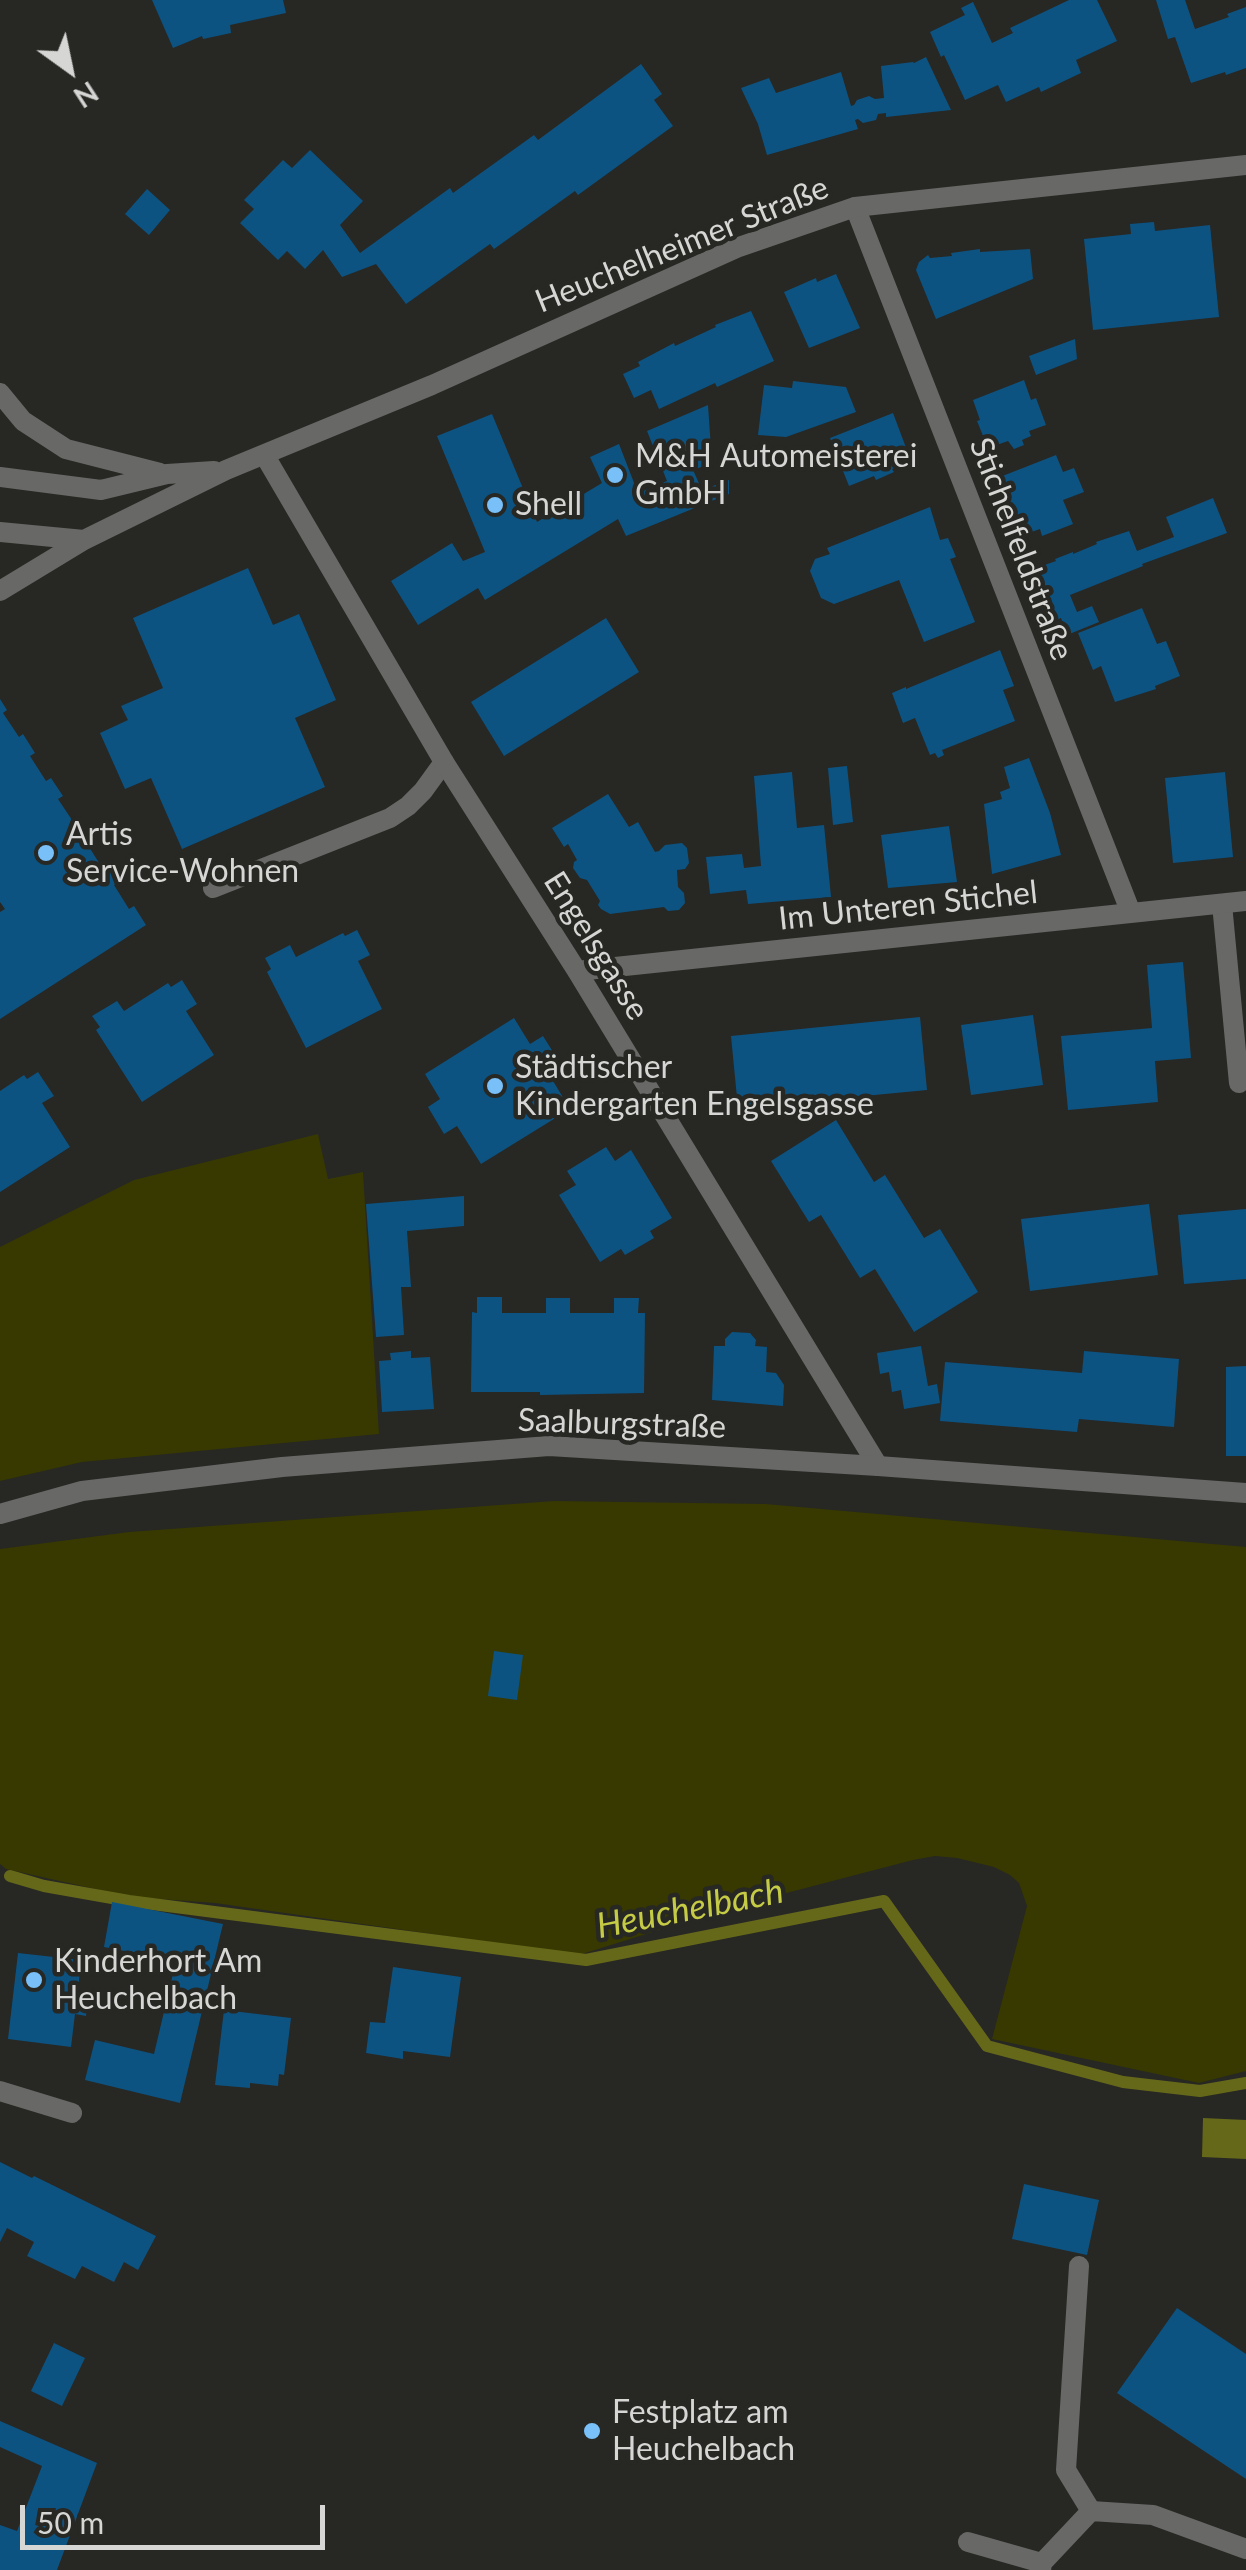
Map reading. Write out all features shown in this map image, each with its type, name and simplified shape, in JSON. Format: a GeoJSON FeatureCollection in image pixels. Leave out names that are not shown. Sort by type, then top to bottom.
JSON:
{"type":"FeatureCollection","features":[{"type":"Feature","properties":{"kind":"street","name":"Heuchelheimer Straße"},"geometry":{"type":"LineString","coordinates":[[0,591],[84,540],[226,470],[432,384],[739,247],[855,207],[1246,165]]}},
{"type":"Feature","properties":{"kind":"street","name":"Stichelfeldstraße"},"geometry":{"type":"LineString","coordinates":[[855,207],[1131,913]]}},
{"type":"Feature","properties":{"kind":"street","name":"Heuchelheimer Straße"},"geometry":{"type":"LineString","coordinates":[[0,393],[23,422],[66,449],[167,474]]}},
{"type":"Feature","properties":{"kind":"street","name":"Engelsgasse"},"geometry":{"type":"LineString","coordinates":[[265,456],[444,762],[577,971],[878,1466]]}},
{"type":"Feature","properties":{"kind":"street","name":"Heuchelheimer Straße"},"geometry":{"type":"LineString","coordinates":[[0,477],[101,490],[167,474],[226,470]]}},
{"type":"Feature","properties":{"kind":"street"},"geometry":{"type":"LineString","coordinates":[[0,532],[84,540]]}},
{"type":"Feature","properties":{"kind":"street"},"geometry":{"type":"LineString","coordinates":[[213,888],[390,818],[423,791],[444,762]]}},
{"type":"Feature","properties":{"kind":"street","name":"Im Unteren Stichel"},"geometry":{"type":"LineString","coordinates":[[577,971],[1246,901]]}},
{"type":"Feature","properties":{"kind":"street"},"geometry":{"type":"LineString","coordinates":[[1222,904],[1239,1083]]}},
{"type":"Feature","properties":{"kind":"street","name":"Saalburgstraße"},"geometry":{"type":"LineString","coordinates":[[0,1514],[82,1491],[282,1467],[549,1446],[1246,1493]]}},
{"type":"Feature","properties":{"kind":"street"},"geometry":{"type":"LineString","coordinates":[[0,2091],[72,2113]]}},
{"type":"Feature","properties":{"kind":"street"},"geometry":{"type":"LineString","coordinates":[[1078,2266],[1066,2470],[1090,2512]]}},
{"type":"Feature","properties":{"kind":"street"},"geometry":{"type":"LineString","coordinates":[[1090,2512],[1153,2515],[1246,2548]]}},
{"type":"Feature","properties":{"kind":"street"},"geometry":{"type":"LineString","coordinates":[[968,2542],[1041,2566],[1090,2512]]}},
{"type":"Feature","properties":{"kind":"shaded area"},"geometry":{"type":"Polygon","coordinates":[[[318,1134],[328,1179],[363,1172],[379,1434],[82,1462],[0,1481],[0,1247],[134,1180],[318,1134]]]}},
{"type":"Feature","properties":{"kind":"shaded area"},"geometry":{"type":"Polygon","coordinates":[[[554,1501],[766,1504],[1246,1547],[1246,2071],[1199,2083],[992,2039],[1027,1906],[1019,1883],[1010,1875],[957,1858],[913,1860],[729,1908],[579,1955],[215,1903],[131,1897],[6,1869],[0,1864],[0,1549],[129,1532],[554,1501]]]}},
{"type":"Feature","properties":{"kind":"shaded area"},"geometry":{"type":"Polygon","coordinates":[[[1203,2118],[1246,2120],[1246,2159],[1202,2157],[1203,2118]]]}},
{"type":"Feature","properties":{"kind":"building"},"geometry":{"type":"Polygon","coordinates":[[[152,0],[283,0],[286,13],[230,25],[231,33],[203,39],[202,36],[173,48],[152,0]]]}},
{"type":"Feature","properties":{"kind":"building"},"geometry":{"type":"Polygon","coordinates":[[[1069,0],[1097,0],[1117,41],[1076,60],[1081,73],[1041,92],[1039,87],[1006,102],[998,85],[965,100],[930,32],[965,15],[961,8],[973,2],[992,43],[1013,33],[1010,28],[1069,0]]]}},
{"type":"Feature","properties":{"kind":"building"},"geometry":{"type":"Polygon","coordinates":[[[1156,0],[1185,0],[1195,29],[1246,7],[1246,68],[1191,83],[1175,37],[1168,39],[1156,0]]]}},
{"type":"Feature","properties":{"kind":"building"},"geometry":{"type":"Polygon","coordinates":[[[926,57],[951,110],[886,117],[886,113],[878,114],[876,120],[855,120],[858,129],[767,155],[741,88],[769,78],[776,93],[841,72],[851,106],[869,96],[884,98],[881,66],[914,63],[926,57]]]}},
{"type":"Feature","properties":{"kind":"building"},"geometry":{"type":"Polygon","coordinates":[[[641,64],[662,94],[654,100],[673,126],[578,195],[575,191],[494,249],[490,244],[406,304],[376,264],[342,277],[323,250],[305,269],[287,251],[278,260],[240,223],[254,209],[244,200],[283,160],[292,168],[310,150],[363,201],[340,225],[360,253],[450,188],[453,193],[534,135],[538,140],[641,64]]]}},
{"type":"Feature","properties":{"kind":"building"},"geometry":{"type":"Polygon","coordinates":[[[147,189],[170,210],[149,235],[125,214],[147,189]]]}},
{"type":"Feature","properties":{"kind":"building"},"geometry":{"type":"Polygon","coordinates":[[[1154,222],[1155,231],[1210,225],[1219,317],[1093,330],[1084,239],[1131,234],[1130,224],[1154,222]]]}},
{"type":"Feature","properties":{"kind":"building"},"geometry":{"type":"Polygon","coordinates":[[[1030,249],[1033,279],[936,319],[916,270],[919,262],[928,255],[952,256],[951,253],[1030,249]]]}},
{"type":"Feature","properties":{"kind":"building"},"geometry":{"type":"Polygon","coordinates":[[[836,274],[860,328],[809,348],[784,292],[836,274]]]}},
{"type":"Feature","properties":{"kind":"building"},"geometry":{"type":"Polygon","coordinates":[[[751,311],[774,361],[659,409],[651,390],[634,398],[623,374],[640,366],[638,362],[751,311]]]}},
{"type":"Feature","properties":{"kind":"building"},"geometry":{"type":"Polygon","coordinates":[[[1075,339],[1077,359],[1036,375],[1029,356],[1075,339]]]}},
{"type":"Feature","properties":{"kind":"building"},"geometry":{"type":"Polygon","coordinates":[[[1024,380],[1046,425],[1029,431],[1031,436],[1022,440],[1024,445],[1014,449],[1008,441],[988,448],[973,400],[1024,380]]]}},
{"type":"Feature","properties":{"kind":"building"},"geometry":{"type":"Polygon","coordinates":[[[793,381],[846,387],[856,412],[786,437],[758,435],[764,385],[792,388],[793,381]]]}},
{"type":"Feature","properties":{"kind":"building"},"geometry":{"type":"Polygon","coordinates":[[[708,405],[712,463],[693,470],[702,490],[729,480],[729,494],[626,536],[618,519],[485,600],[478,588],[418,625],[391,581],[452,543],[463,561],[485,552],[437,436],[492,414],[537,522],[602,483],[590,457],[619,444],[638,493],[667,481],[647,431],[708,405]]]}},
{"type":"Feature","properties":{"kind":"building"},"geometry":{"type":"Polygon","coordinates":[[[893,413],[911,461],[876,480],[874,476],[849,486],[830,438],[893,413]]]}},
{"type":"Feature","properties":{"kind":"building"},"geometry":{"type":"Polygon","coordinates":[[[1056,455],[1063,472],[1074,468],[1084,492],[1063,500],[1073,524],[1042,536],[1040,529],[1023,535],[1000,477],[1056,455]]]}},
{"type":"Feature","properties":{"kind":"building"},"geometry":{"type":"Polygon","coordinates":[[[1213,498],[1227,533],[1070,595],[1077,612],[1092,606],[1099,622],[1067,635],[1061,618],[1047,623],[1040,605],[1049,601],[1036,568],[1129,531],[1137,551],[1174,537],[1166,517],[1213,498]]]}},
{"type":"Feature","properties":{"kind":"building"},"geometry":{"type":"Polygon","coordinates":[[[930,507],[940,540],[948,538],[956,557],[950,559],[975,622],[924,642],[899,580],[834,604],[821,598],[810,571],[815,559],[830,554],[827,548],[930,507]]]}},
{"type":"Feature","properties":{"kind":"building"},"geometry":{"type":"Polygon","coordinates":[[[248,568],[273,625],[299,614],[336,700],[295,718],[325,787],[182,849],[151,778],[125,789],[100,733],[128,720],[121,706],[163,688],[133,618],[248,568]]]}},
{"type":"Feature","properties":{"kind":"building"},"geometry":{"type":"Polygon","coordinates":[[[1142,608],[1157,644],[1166,641],[1180,676],[1155,686],[1156,689],[1115,702],[1101,666],[1093,670],[1078,633],[1142,608]]]}},
{"type":"Feature","properties":{"kind":"building"},"geometry":{"type":"Polygon","coordinates":[[[606,618],[639,672],[504,756],[471,702],[606,618]]]}},
{"type":"Feature","properties":{"kind":"building"},"geometry":{"type":"Polygon","coordinates":[[[1000,650],[1014,686],[1003,690],[1015,721],[942,750],[944,755],[938,758],[935,753],[930,755],[915,718],[903,723],[892,693],[1000,650]]]}},
{"type":"Feature","properties":{"kind":"building","name":"Artis Service-Wohnen"},"geometry":{"type":"Polygon","coordinates":[[[0,699],[7,710],[3,713],[19,737],[23,734],[35,753],[30,756],[46,781],[51,778],[63,796],[58,799],[90,839],[86,842],[101,866],[106,863],[129,909],[134,906],[146,925],[0,1019],[0,912],[5,909],[0,902],[0,699]]]}},
{"type":"Feature","properties":{"kind":"building"},"geometry":{"type":"Polygon","coordinates":[[[1029,758],[1061,855],[992,874],[984,804],[1002,799],[1000,792],[1010,788],[1004,767],[1029,758]]]}},
{"type":"Feature","properties":{"kind":"building"},"geometry":{"type":"Polygon","coordinates":[[[847,766],[853,822],[833,825],[828,768],[847,766]]]}},
{"type":"Feature","properties":{"kind":"building"},"geometry":{"type":"Polygon","coordinates":[[[792,772],[797,828],[824,825],[831,897],[748,904],[746,890],[710,894],[706,857],[742,854],[744,868],[761,866],[754,776],[792,772]]]}},
{"type":"Feature","properties":{"kind":"building"},"geometry":{"type":"Polygon","coordinates":[[[1225,772],[1233,857],[1173,863],[1165,778],[1225,772]]]}},
{"type":"Feature","properties":{"kind":"building"},"geometry":{"type":"Polygon","coordinates":[[[608,794],[629,827],[638,822],[655,852],[665,845],[682,843],[687,848],[689,863],[685,869],[677,870],[678,887],[684,893],[685,903],[679,910],[668,911],[664,907],[610,914],[601,909],[587,880],[580,878],[573,868],[577,860],[552,828],[608,794]]]}},
{"type":"Feature","properties":{"kind":"building"},"geometry":{"type":"Polygon","coordinates":[[[949,826],[957,882],[888,888],[881,835],[949,826]]]}},
{"type":"Feature","properties":{"kind":"building"},"geometry":{"type":"Polygon","coordinates":[[[357,930],[370,955],[358,961],[382,1009],[306,1048],[267,972],[271,969],[265,958],[290,945],[296,957],[357,930]]]}},
{"type":"Feature","properties":{"kind":"building"},"geometry":{"type":"Polygon","coordinates":[[[1183,962],[1191,1058],[1155,1061],[1158,1102],[1068,1110],[1061,1036],[1152,1028],[1147,965],[1183,962]]]}},
{"type":"Feature","properties":{"kind":"building"},"geometry":{"type":"Polygon","coordinates":[[[182,980],[197,1004],[186,1011],[214,1055],[142,1102],[96,1030],[100,1027],[92,1016],[117,1001],[124,1011],[168,983],[171,987],[182,980]]]}},
{"type":"Feature","properties":{"kind":"building"},"geometry":{"type":"Polygon","coordinates":[[[1033,1015],[1043,1085],[971,1095],[961,1025],[1033,1015]]]}},
{"type":"Feature","properties":{"kind":"building"},"geometry":{"type":"Polygon","coordinates":[[[920,1017],[927,1090],[738,1108],[731,1036],[920,1017]]]}},
{"type":"Feature","properties":{"kind":"building","name":"Städtischer Kindergarten Engelsgasse"},"geometry":{"type":"Polygon","coordinates":[[[514,1018],[530,1044],[543,1036],[560,1063],[547,1071],[570,1109],[481,1164],[457,1126],[444,1134],[428,1107],[440,1099],[425,1074],[514,1018]]]}},
{"type":"Feature","properties":{"kind":"building"},"geometry":{"type":"Polygon","coordinates":[[[38,1072],[54,1096],[42,1103],[70,1147],[0,1192],[0,1091],[24,1075],[27,1079],[38,1072]]]}},
{"type":"Feature","properties":{"kind":"building"},"geometry":{"type":"Polygon","coordinates":[[[836,1120],[874,1182],[885,1175],[924,1238],[940,1229],[978,1292],[914,1332],[875,1269],[860,1278],[821,1215],[809,1222],[771,1161],[836,1120]]]}},
{"type":"Feature","properties":{"kind":"building"},"geometry":{"type":"Polygon","coordinates":[[[606,1147],[615,1161],[631,1150],[672,1218],[650,1231],[654,1238],[625,1255],[621,1249],[600,1262],[559,1195],[576,1185],[567,1171],[606,1147]]]}},
{"type":"Feature","properties":{"kind":"building"},"geometry":{"type":"Polygon","coordinates":[[[464,1196],[464,1226],[407,1231],[411,1287],[401,1287],[404,1335],[376,1337],[366,1204],[464,1196]]]}},
{"type":"Feature","properties":{"kind":"building"},"geometry":{"type":"Polygon","coordinates":[[[1149,1204],[1158,1275],[1030,1291],[1021,1219],[1149,1204]]]}},
{"type":"Feature","properties":{"kind":"building"},"geometry":{"type":"Polygon","coordinates":[[[1246,1209],[1246,1279],[1184,1284],[1178,1215],[1246,1209]]]}},
{"type":"Feature","properties":{"kind":"building"},"geometry":{"type":"Polygon","coordinates":[[[477,1297],[502,1297],[502,1313],[546,1313],[546,1298],[570,1298],[570,1313],[614,1313],[614,1298],[639,1298],[638,1313],[645,1313],[644,1393],[471,1392],[472,1312],[477,1313],[477,1297]]]}},
{"type":"Feature","properties":{"kind":"building"},"geometry":{"type":"Polygon","coordinates":[[[732,1332],[750,1333],[756,1340],[755,1346],[767,1347],[766,1372],[776,1373],[784,1385],[783,1406],[712,1400],[714,1346],[725,1346],[725,1339],[732,1332]]]}},
{"type":"Feature","properties":{"kind":"building"},"geometry":{"type":"Polygon","coordinates":[[[921,1346],[928,1386],[937,1384],[940,1403],[904,1409],[901,1390],[892,1392],[889,1372],[880,1374],[877,1353],[921,1346]]]}},
{"type":"Feature","properties":{"kind":"building"},"geometry":{"type":"Polygon","coordinates":[[[411,1351],[411,1358],[430,1357],[434,1409],[382,1412],[379,1361],[391,1360],[390,1353],[411,1351]]]}},
{"type":"Feature","properties":{"kind":"building"},"geometry":{"type":"Polygon","coordinates":[[[1084,1351],[1179,1359],[1174,1427],[1079,1419],[1077,1432],[940,1421],[945,1362],[1082,1373],[1084,1351]]]}},
{"type":"Feature","properties":{"kind":"building"},"geometry":{"type":"Polygon","coordinates":[[[1246,1366],[1246,1456],[1226,1456],[1226,1367],[1246,1366]]]}},
{"type":"Feature","properties":{"kind":"building"},"geometry":{"type":"Polygon","coordinates":[[[494,1651],[523,1655],[517,1700],[488,1696],[494,1651]]]}},
{"type":"Feature","properties":{"kind":"building"},"geometry":{"type":"Polygon","coordinates":[[[112,1902],[223,1924],[180,2103],[85,2080],[95,2040],[154,2054],[176,1961],[104,1947],[112,1902]]]}},
{"type":"Feature","properties":{"kind":"building"},"geometry":{"type":"Polygon","coordinates":[[[18,1953],[81,1960],[78,1991],[89,1992],[86,2016],[75,2014],[71,2047],[8,2039],[18,1953]]]}},
{"type":"Feature","properties":{"kind":"building"},"geometry":{"type":"Polygon","coordinates":[[[393,1967],[461,1977],[450,2057],[403,2051],[403,2059],[366,2053],[370,2022],[385,2023],[393,1967]]]}},
{"type":"Feature","properties":{"kind":"building"},"geometry":{"type":"Polygon","coordinates":[[[224,2010],[291,2018],[284,2075],[279,2074],[278,2086],[215,2085],[224,2010]]]}},
{"type":"Feature","properties":{"kind":"building"},"geometry":{"type":"Polygon","coordinates":[[[0,2162],[156,2236],[138,2270],[124,2262],[114,2282],[82,2266],[75,2279],[27,2256],[34,2242],[7,2228],[0,2242],[0,2162]]]}},
{"type":"Feature","properties":{"kind":"building"},"geometry":{"type":"Polygon","coordinates":[[[1024,2184],[1099,2200],[1087,2255],[1012,2239],[1024,2184]]]}},
{"type":"Feature","properties":{"kind":"building"},"geometry":{"type":"Polygon","coordinates":[[[1177,2308],[1246,2354],[1246,2479],[1117,2393],[1177,2308]]]}},
{"type":"Feature","properties":{"kind":"building"},"geometry":{"type":"Polygon","coordinates":[[[54,2343],[85,2358],[62,2406],[31,2391],[54,2343]]]}},
{"type":"Feature","properties":{"kind":"building"},"geometry":{"type":"Polygon","coordinates":[[[0,2421],[97,2463],[57,2570],[0,2570],[0,2525],[17,2531],[42,2466],[0,2447],[0,2421]]]}},
{"type":"Feature","properties":{"kind":"waterway","name":"Heuchelbach"},"geometry":{"type":"LineString","coordinates":[[10,1876],[129,1901],[586,1960],[884,1901],[987,2046],[1123,2082],[1200,2091],[1246,2083]]}},
{"type":"Feature","properties":{"kind":"place","name":"M&H Automeisterei GmbH"},"geometry":{"type":"Point","coordinates":[615,475]}},
{"type":"Feature","properties":{"kind":"place","name":"Shell"},"geometry":{"type":"Point","coordinates":[495,505]}},
{"type":"Feature","properties":{"kind":"place","name":"Artis Service-Wohnen"},"geometry":{"type":"Point","coordinates":[46,853]}},
{"type":"Feature","properties":{"kind":"place","name":"Städtischer Kindergarten Engelsgasse"},"geometry":{"type":"Point","coordinates":[495,1086]}},
{"type":"Feature","properties":{"kind":"place","name":"Kinderhort Am Heuchelbach"},"geometry":{"type":"Point","coordinates":[34,1980]}},
{"type":"Feature","properties":{"kind":"place","name":"Festplatz am Heuchelbach"},"geometry":{"type":"Point","coordinates":[592,2431]}}]}
